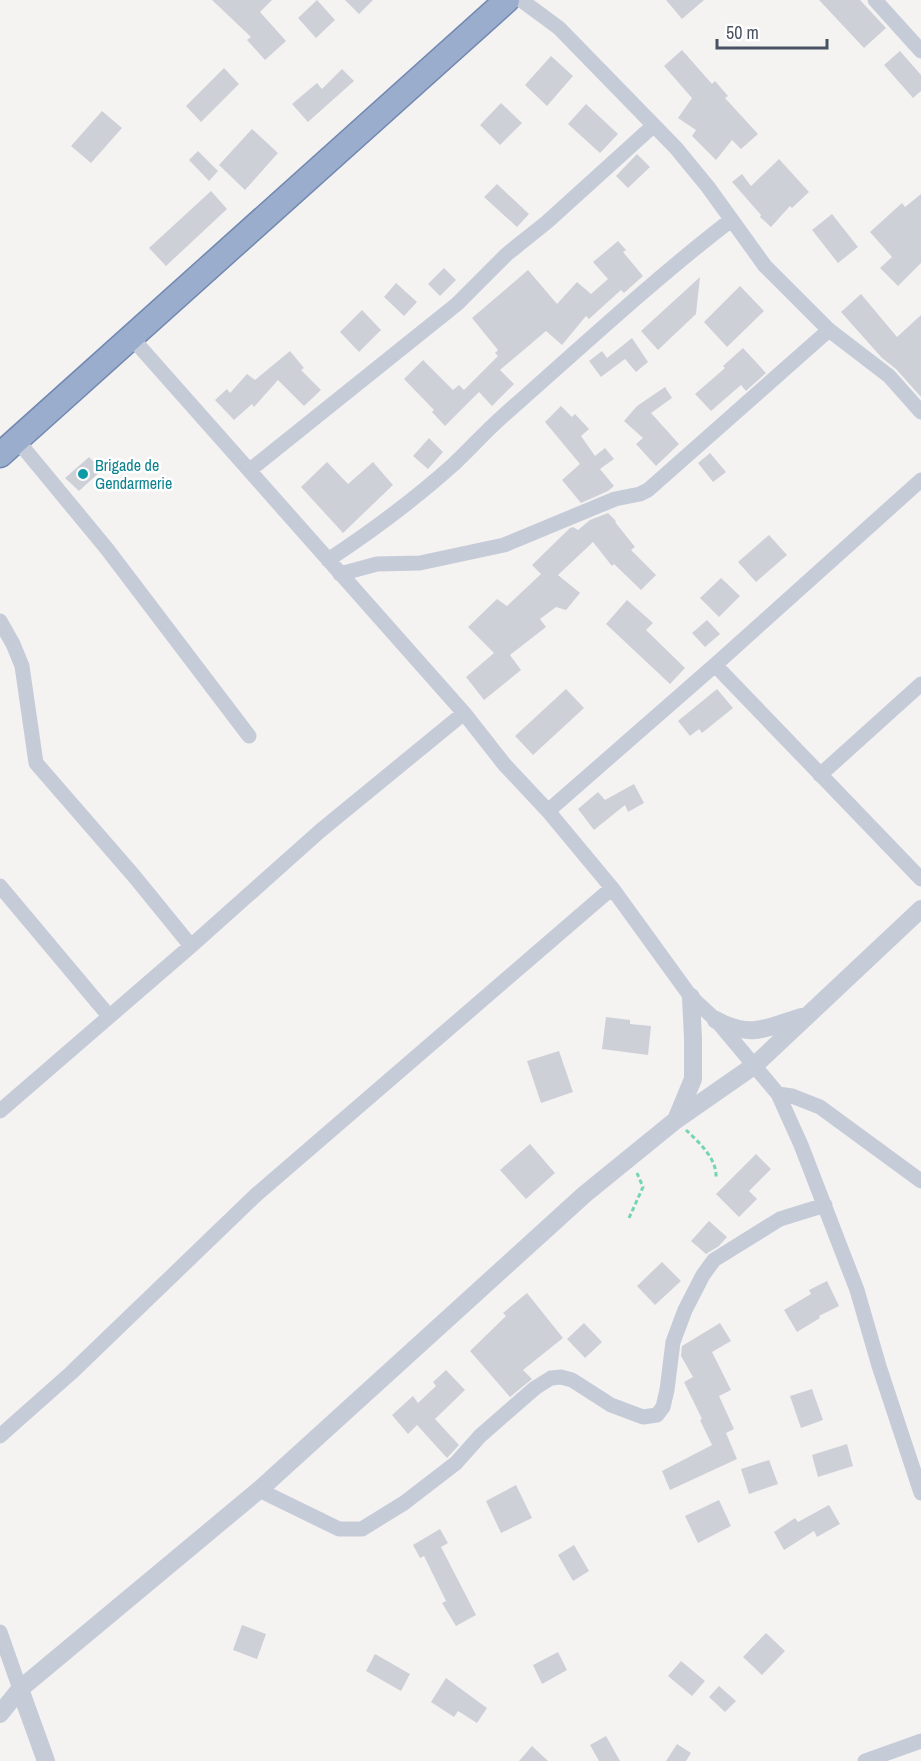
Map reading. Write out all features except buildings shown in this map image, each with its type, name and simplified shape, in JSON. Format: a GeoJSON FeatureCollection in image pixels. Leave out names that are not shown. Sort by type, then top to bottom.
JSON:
{"type":"FeatureCollection","features":[{"type":"Feature","properties":{"kind":"highway"},"geometry":{"type":"LineString","coordinates":[[9,448],[507,0]]}},
{"type":"Feature","properties":{"kind":"street"},"geometry":{"type":"LineString","coordinates":[[521,0],[559,28],[676,148],[708,187],[765,266],[829,330],[889,376],[921,412]]}},
{"type":"Feature","properties":{"kind":"street"},"geometry":{"type":"LineString","coordinates":[[874,0],[921,51]]}},
{"type":"Feature","properties":{"kind":"street"},"geometry":{"type":"LineString","coordinates":[[250,470],[458,304],[507,254],[547,222],[653,126]]}},
{"type":"Feature","properties":{"kind":"street"},"geometry":{"type":"LineString","coordinates":[[328,560],[366,535],[426,488],[501,418],[664,274],[731,220]]}},
{"type":"Feature","properties":{"kind":"street"},"geometry":{"type":"LineString","coordinates":[[340,574],[377,564],[420,563],[504,545],[615,499],[640,494],[648,490],[829,330]]}},
{"type":"Feature","properties":{"kind":"street"},"geometry":{"type":"LineString","coordinates":[[132,338],[464,713],[504,764],[548,811],[612,888],[691,997],[716,1020],[778,1094],[825,1205],[857,1290],[921,1494]]}},
{"type":"Feature","properties":{"kind":"street"},"geometry":{"type":"LineString","coordinates":[[9,448],[107,549],[249,736]]}},
{"type":"Feature","properties":{"kind":"street"},"geometry":{"type":"LineString","coordinates":[[548,811],[921,480]]}},
{"type":"Feature","properties":{"kind":"street"},"geometry":{"type":"LineString","coordinates":[[0,621],[22,666],[36,763],[191,946]]}},
{"type":"Feature","properties":{"kind":"street"},"geometry":{"type":"LineString","coordinates":[[715,665],[921,879]]}},
{"type":"Feature","properties":{"kind":"street"},"geometry":{"type":"LineString","coordinates":[[820,775],[921,684]]}},
{"type":"Feature","properties":{"kind":"street"},"geometry":{"type":"LineString","coordinates":[[0,1110],[191,946],[320,831],[464,713]]}},
{"type":"Feature","properties":{"kind":"street"},"geometry":{"type":"LineString","coordinates":[[0,886],[109,1016]]}},
{"type":"Feature","properties":{"kind":"street"},"geometry":{"type":"LineString","coordinates":[[0,1436],[71,1373],[257,1194],[612,888]]}},
{"type":"Feature","properties":{"kind":"street"},"geometry":{"type":"LineString","coordinates":[[0,1714],[20,1689],[259,1490],[585,1194],[676,1120],[755,1065],[921,909]]}},
{"type":"Feature","properties":{"kind":"street"},"geometry":{"type":"LineString","coordinates":[[676,1120],[693,1079],[691,997]]}},
{"type":"Feature","properties":{"kind":"street"},"geometry":{"type":"LineString","coordinates":[[716,1020],[740,1031],[758,1030],[805,1016]]}},
{"type":"Feature","properties":{"kind":"street"},"geometry":{"type":"LineString","coordinates":[[778,1094],[792,1096],[820,1107],[921,1181]]}},
{"type":"Feature","properties":{"kind":"street"},"geometry":{"type":"LineString","coordinates":[[259,1490],[339,1529],[362,1529],[404,1503],[456,1463],[480,1436],[534,1388],[551,1378],[561,1377],[572,1380],[611,1405],[643,1417],[657,1414],[663,1407],[667,1390],[672,1342],[685,1310],[703,1275],[714,1260],[780,1219],[825,1205]]}},
{"type":"Feature","properties":{"kind":"street"},"geometry":{"type":"LineString","coordinates":[[0,1632],[46,1761]]}},
{"type":"Feature","properties":{"kind":"street"},"geometry":{"type":"LineString","coordinates":[[865,1761],[921,1741]]}},
{"type":"Feature","properties":{"kind":"path"},"geometry":{"type":"LineString","coordinates":[[676,1120],[706,1151],[717,1168],[716,1177]]}},
{"type":"Feature","properties":{"kind":"path"},"geometry":{"type":"LineString","coordinates":[[629,1218],[643,1187],[630,1157]]}},
{"type":"Feature","properties":{"kind":"place","name":"Brigade de Gendarmerie"},"geometry":{"type":"Point","coordinates":[83,474]}}]}
